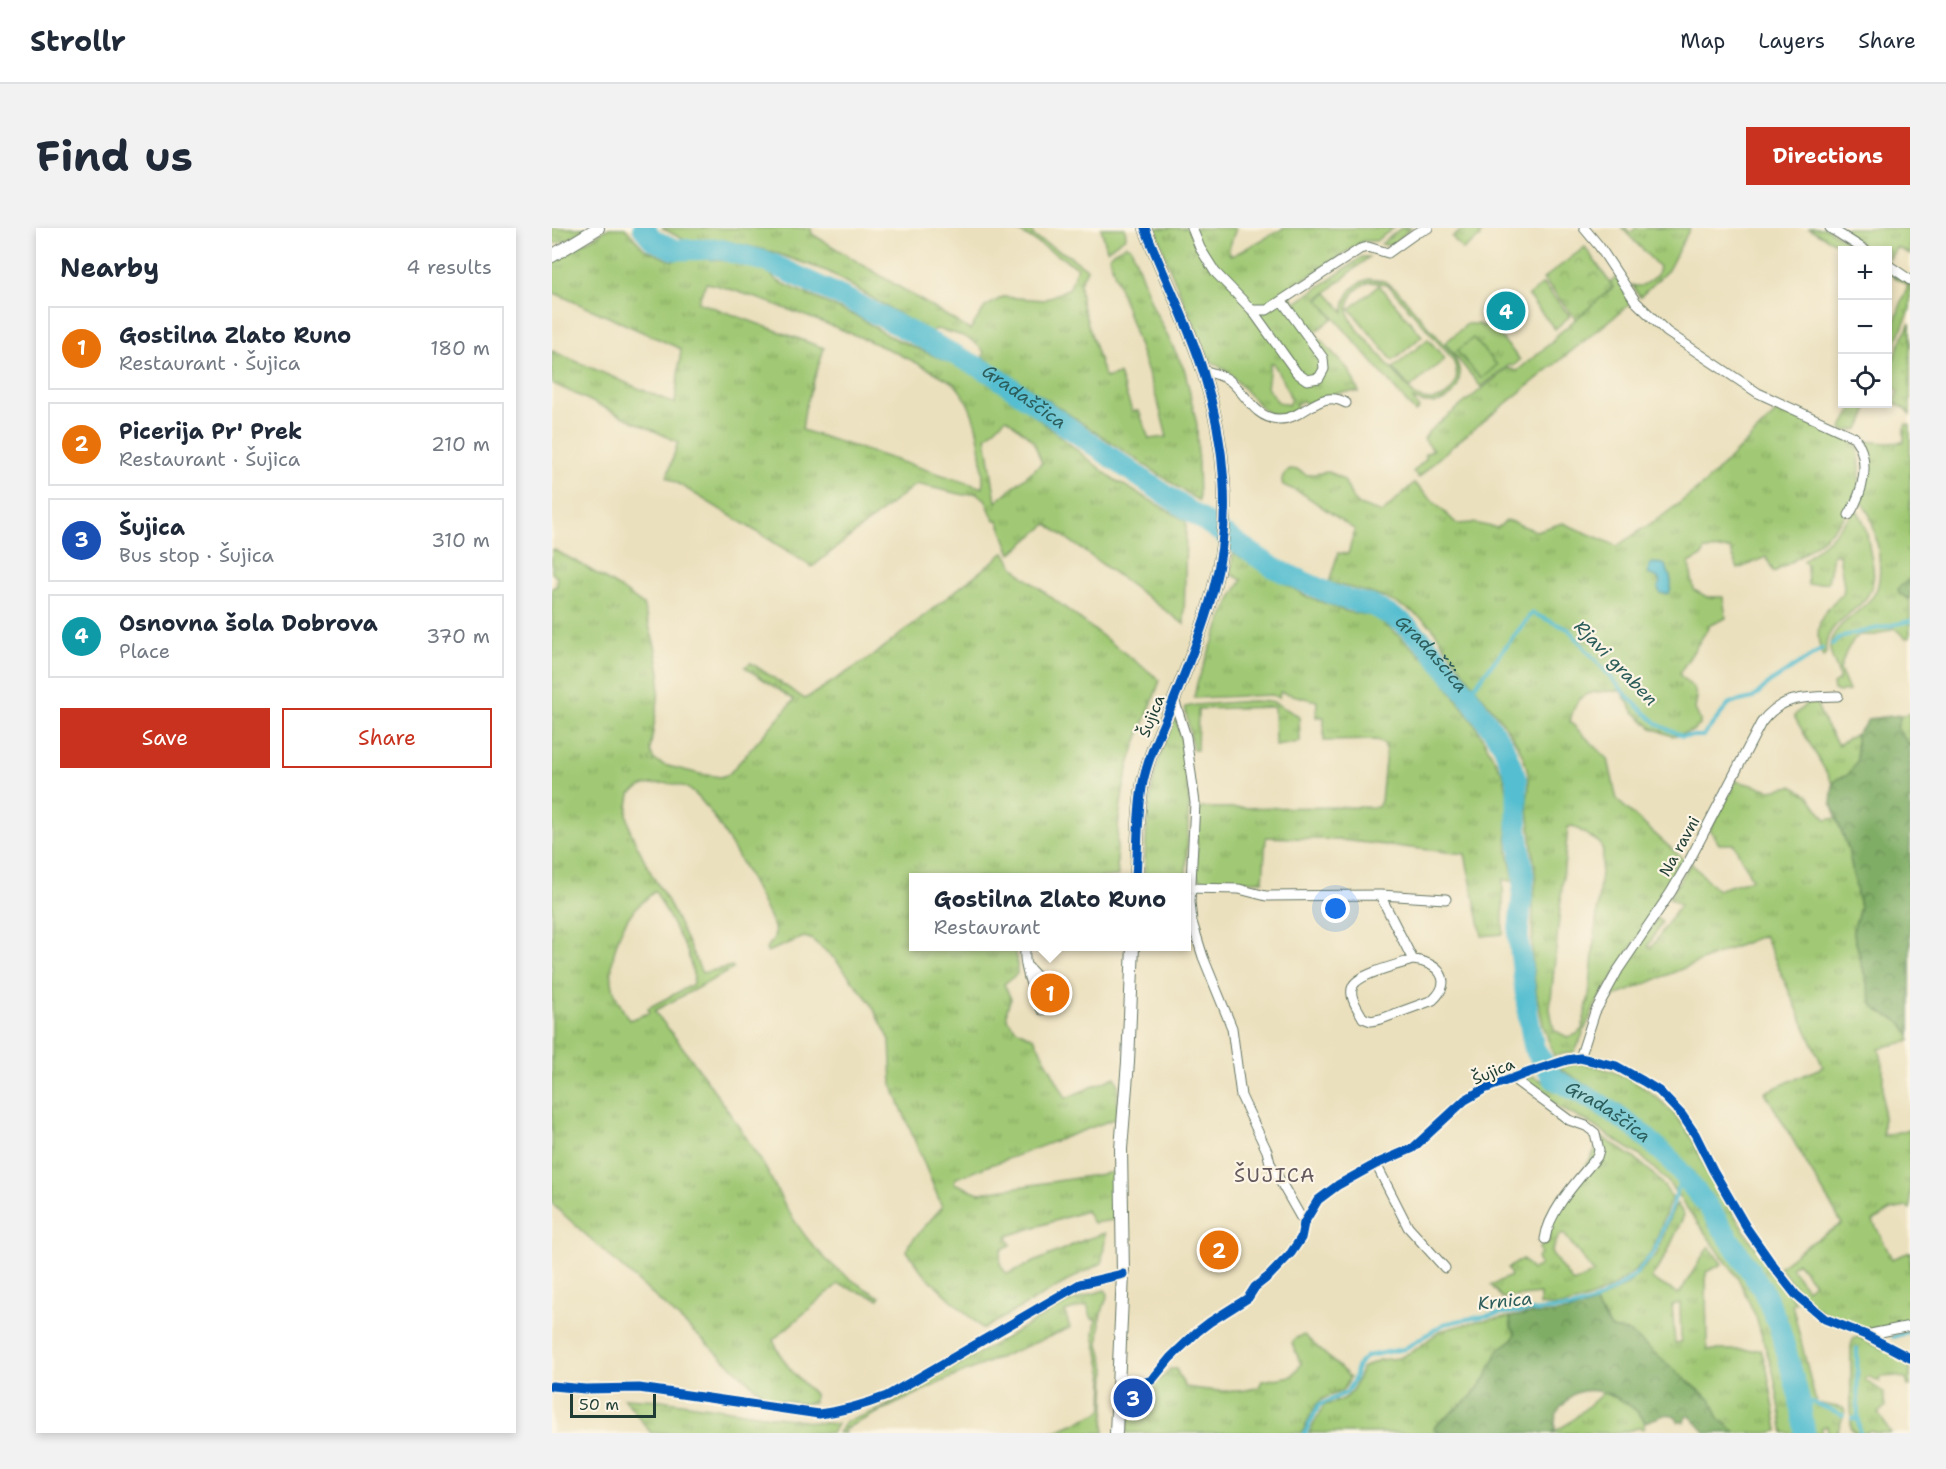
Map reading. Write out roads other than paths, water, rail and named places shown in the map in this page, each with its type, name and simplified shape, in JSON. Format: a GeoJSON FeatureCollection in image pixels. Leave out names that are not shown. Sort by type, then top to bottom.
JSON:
{"type":"FeatureCollection","features":[{"type":"Feature","properties":{"kind":"street"},"geometry":{"type":"LineString","coordinates":[[552,256],[598,228]]}},
{"type":"Feature","properties":{"kind":"street","name":"Šujica"},"geometry":{"type":"LineString","coordinates":[[1136,873],[1143,783],[1154,746],[1202,627],[1218,571],[1222,549],[1224,494],[1215,415],[1203,370],[1145,228]]}},
{"type":"Feature","properties":{"kind":"street"},"geometry":{"type":"LineString","coordinates":[[1192,228],[1200,249],[1215,272],[1252,310],[1297,373],[1306,380],[1315,380],[1323,374],[1325,363],[1323,358],[1282,301]]}},
{"type":"Feature","properties":{"kind":"street"},"geometry":{"type":"LineString","coordinates":[[1252,310],[1267,310],[1360,249],[1368,247],[1388,252],[1416,233],[1428,228]]}},
{"type":"Feature","properties":{"kind":"street"},"geometry":{"type":"LineString","coordinates":[[1584,228],[1605,253],[1636,302],[1667,332],[1758,393],[1854,437],[1863,452],[1864,472],[1859,495],[1849,515]]}},
{"type":"Feature","properties":{"kind":"street"},"geometry":{"type":"LineString","coordinates":[[1830,228],[1859,246]]}},
{"type":"Feature","properties":{"kind":"street"},"geometry":{"type":"LineString","coordinates":[[1892,268],[1910,280]]}},
{"type":"Feature","properties":{"kind":"street"},"geometry":{"type":"LineString","coordinates":[[1203,370],[1228,380],[1258,411],[1267,417],[1280,419],[1295,417],[1316,403],[1330,398],[1337,397],[1346,403]]}},
{"type":"Feature","properties":{"kind":"street","name":"Na ravni"},"geometry":{"type":"LineString","coordinates":[[1580,1058],[1595,1012],[1618,970],[1688,863],[1727,791],[1751,739],[1768,713],[1784,702],[1817,696],[1838,696]]}},
{"type":"Feature","properties":{"kind":"street","name":"Šujica"},"geometry":{"type":"LineString","coordinates":[[1174,699],[1186,737],[1195,803],[1190,873]]}},
{"type":"Feature","properties":{"kind":"street"},"geometry":{"type":"LineString","coordinates":[[1191,888],[1239,889],[1266,896],[1380,896],[1446,899]]}},
{"type":"Feature","properties":{"kind":"street"},"geometry":{"type":"LineString","coordinates":[[1380,896],[1413,960]]}},
{"type":"Feature","properties":{"kind":"street","name":"Šujica"},"geometry":{"type":"LineString","coordinates":[[1191,912],[1203,957],[1232,1028],[1241,1096],[1267,1151],[1270,1163],[1304,1223]]}},
{"type":"Feature","properties":{"kind":"street"},"geometry":{"type":"LineString","coordinates":[[1024,951],[1034,997],[1042,1010]]}},
{"type":"Feature","properties":{"kind":"street"},"geometry":{"type":"LineString","coordinates":[[1116,1433],[1123,1274],[1121,1149],[1128,1062],[1133,951]]}},
{"type":"Feature","properties":{"kind":"street"},"geometry":{"type":"LineString","coordinates":[[1413,960],[1426,961],[1435,966],[1442,975],[1443,985],[1440,994],[1433,1000],[1381,1019],[1371,1021],[1363,1018],[1352,995],[1353,986],[1359,979],[1413,960]]}},
{"type":"Feature","properties":{"kind":"street"},"geometry":{"type":"LineString","coordinates":[[1028,967],[1042,982]]}},
{"type":"Feature","properties":{"kind":"street"},"geometry":{"type":"LineString","coordinates":[[1580,1058],[1616,1066],[1659,1091],[1682,1115],[1735,1209],[1796,1295],[1825,1319],[1866,1335],[1910,1358]]}},
{"type":"Feature","properties":{"kind":"street","name":"Šujica"},"geometry":{"type":"LineString","coordinates":[[1119,1385],[1140,1384],[1152,1380],[1170,1358],[1197,1332],[1248,1298],[1255,1287],[1291,1253],[1301,1238],[1304,1223],[1318,1200],[1338,1185],[1376,1164],[1413,1148],[1465,1100],[1484,1089],[1567,1060],[1580,1058]]}},
{"type":"Feature","properties":{"kind":"street","name":"Šujica"},"geometry":{"type":"LineString","coordinates":[[1512,1078],[1569,1120],[1586,1126],[1595,1133],[1598,1142],[1597,1156],[1556,1211],[1546,1229],[1545,1239]]}},
{"type":"Feature","properties":{"kind":"street"},"geometry":{"type":"LineString","coordinates":[[1376,1164],[1408,1227],[1445,1268]]}},
{"type":"Feature","properties":{"kind":"street"},"geometry":{"type":"LineString","coordinates":[[552,1386],[585,1389],[639,1388],[819,1414],[843,1411],[887,1396],[1080,1284],[1123,1274]]}},
{"type":"Feature","properties":{"kind":"street"},"geometry":{"type":"LineString","coordinates":[[1866,1335],[1910,1326]]}},
{"type":"Feature","properties":{"kind":"water"},"geometry":{"type":"Polygon","coordinates":[[[1664,564],[1666,567],[1671,582],[1669,593],[1660,593],[1658,578],[1648,574],[1649,565],[1664,564]]]}},
{"type":"Feature","properties":{"kind":"waterway","name":"Gradaščica"},"geometry":{"type":"LineString","coordinates":[[643,228],[653,240],[676,250],[719,249],[768,262],[853,302],[992,374],[1274,568],[1338,597],[1373,606],[1402,622],[1425,643],[1468,695],[1503,745],[1517,780],[1517,827],[1524,879],[1518,935],[1534,1048],[1554,1079],[1602,1105],[1639,1131],[1670,1159],[1707,1205],[1763,1290],[1779,1326],[1799,1397],[1805,1433]]}},
{"type":"Feature","properties":{"kind":"waterway","name":"Rjavi graben"},"geometry":{"type":"LineString","coordinates":[[1468,695],[1532,613],[1568,629],[1631,700],[1659,725],[1682,736],[1703,736],[1730,703],[1753,698],[1769,683],[1822,649]]}},
{"type":"Feature","properties":{"kind":"waterway","name":"Rjavi graben"},"geometry":{"type":"LineString","coordinates":[[1832,644],[1843,636],[1910,621]]}},
{"type":"Feature","properties":{"kind":"waterway","name":"Krnica"},"geometry":{"type":"LineString","coordinates":[[1305,1433],[1319,1405],[1346,1393],[1354,1380],[1360,1362],[1367,1356],[1404,1349],[1444,1324],[1502,1313],[1572,1308],[1595,1301],[1620,1286],[1634,1276],[1654,1252],[1682,1174]]}},
{"type":"Feature","properties":{"kind":"waterway"},"geometry":{"type":"LineString","coordinates":[[1893,1337],[1910,1331]]}},
{"type":"Feature","properties":{"kind":"waterway"},"geometry":{"type":"LineString","coordinates":[[1857,1348],[1858,1420]]}},
{"type":"Feature","properties":{"kind":"waterway"},"geometry":{"type":"LineString","coordinates":[[1799,1397],[1843,1415]]}},
{"type":"Feature","properties":{"kind":"waterway"},"geometry":{"type":"LineString","coordinates":[[1852,1418],[1858,1420],[1860,1433]]}},
{"type":"Feature","properties":{"kind":"place","name":"Osnovna šola Dobrova"},"geometry":{"type":"Point","coordinates":[1506,311]}},
{"type":"Feature","properties":{"kind":"place","name":"Gostilna Zlato Runo"},"geometry":{"type":"Point","coordinates":[1050,993]}},
{"type":"Feature","properties":{"kind":"place","name":"Picerija Pr' Prek"},"geometry":{"type":"Point","coordinates":[1219,1250]}},
{"type":"Feature","properties":{"kind":"place","name":"Šujica"},"geometry":{"type":"Point","coordinates":[1133,1398]}},
{"type":"Feature","properties":{"kind":"district","name":"ŠUJICA"},"geometry":{"type":"Point","coordinates":[1275,1175]}}]}
